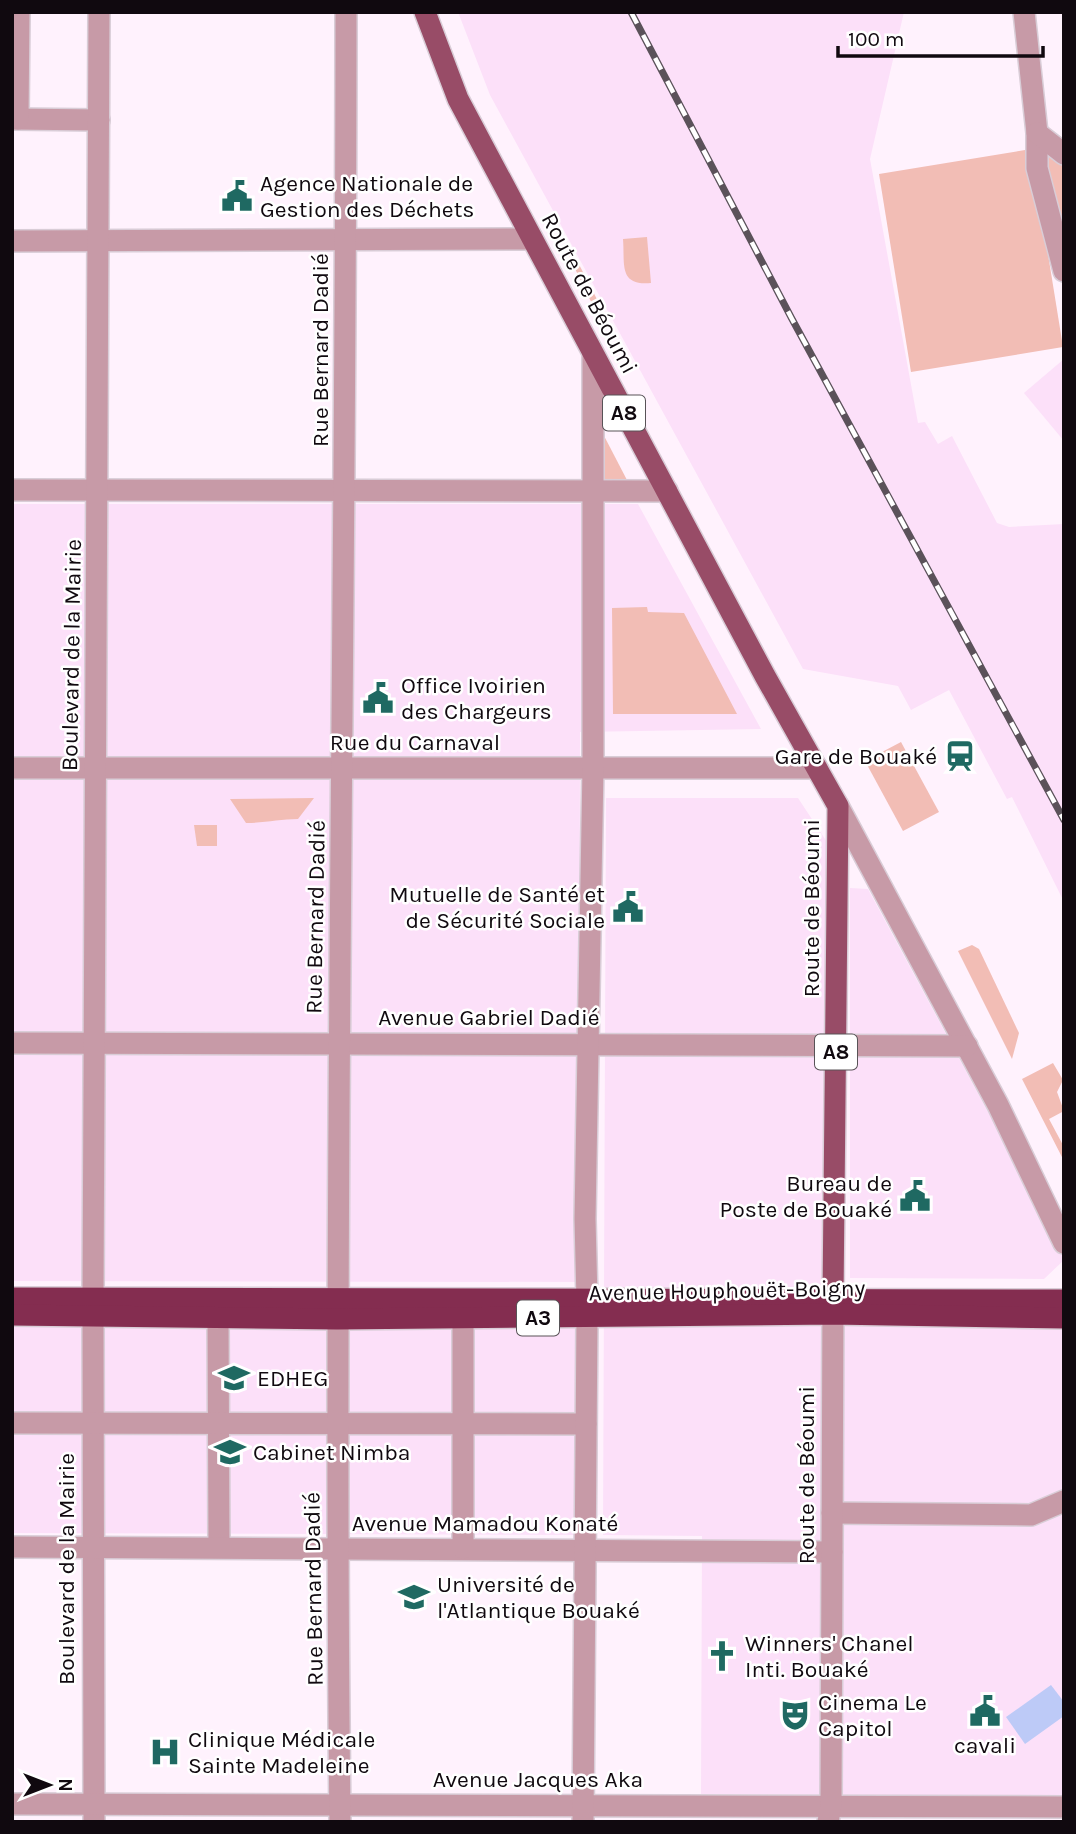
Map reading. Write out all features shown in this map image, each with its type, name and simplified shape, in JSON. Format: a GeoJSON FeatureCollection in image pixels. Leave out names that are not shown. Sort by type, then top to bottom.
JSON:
{"type":"FeatureCollection","features":[{"type":"Feature","properties":{"kind":"highway","name":"Avenue Houphouët-Boigny"},"geometry":{"type":"LineString","coordinates":[[12,1298],[218,1315],[336,1309],[463,1318],[587,1309]]}},
{"type":"Feature","properties":{"kind":"highway","name":"Avenue Houphouët-Boigny"},"geometry":{"type":"LineString","coordinates":[[12,1315],[93,1306],[587,1309],[1064,1300]]}},
{"type":"Feature","properties":{"kind":"highway","name":"Avenue Houphouët-Boigny"},"geometry":{"type":"LineString","coordinates":[[833,1306],[1064,1318]]}},
{"type":"Feature","properties":{"kind":"main road","name":"Route de Béoumi"},"geometry":{"type":"LineString","coordinates":[[425,12],[458,99],[838,806],[833,1306]]}},
{"type":"Feature","properties":{"kind":"street"},"geometry":{"type":"LineString","coordinates":[[19,12],[15,119],[99,120]]}},
{"type":"Feature","properties":{"kind":"street","name":"Boulevard de la Mairie"},"geometry":{"type":"LineString","coordinates":[[94,1813],[91,1422],[99,490],[99,12]]}},
{"type":"Feature","properties":{"kind":"street","name":"Rue Bernard Dadié"},"geometry":{"type":"LineString","coordinates":[[340,1813],[336,1309],[346,491],[346,12]]}},
{"type":"Feature","properties":{"kind":"street"},"geometry":{"type":"LineString","coordinates":[[1024,12],[1037,133],[1037,168],[1060,266],[1064,271]]}},
{"type":"Feature","properties":{"kind":"street"},"geometry":{"type":"LineString","coordinates":[[1037,133],[1064,154]]}},
{"type":"Feature","properties":{"kind":"street"},"geometry":{"type":"LineString","coordinates":[[12,241],[531,239]]}},
{"type":"Feature","properties":{"kind":"street"},"geometry":{"type":"LineString","coordinates":[[583,1813],[587,1309],[585,1219],[593,768],[593,354]]}},
{"type":"Feature","properties":{"kind":"street"},"geometry":{"type":"LineString","coordinates":[[12,490],[667,491]]}},
{"type":"Feature","properties":{"kind":"street","name":"Rue du Carnaval"},"geometry":{"type":"LineString","coordinates":[[12,768],[817,768]]}},
{"type":"Feature","properties":{"kind":"street"},"geometry":{"type":"LineString","coordinates":[[838,806],[967,1046],[1064,1244]]}},
{"type":"Feature","properties":{"kind":"street","name":"Avenue Gabriel Dadié"},"geometry":{"type":"LineString","coordinates":[[12,1043],[589,1042],[967,1046]]}},
{"type":"Feature","properties":{"kind":"street","name":"Route de Béoumi"},"geometry":{"type":"LineString","coordinates":[[829,1813],[833,1306]]}},
{"type":"Feature","properties":{"kind":"street"},"geometry":{"type":"LineString","coordinates":[[218,1315],[219,1547]]}},
{"type":"Feature","properties":{"kind":"street"},"geometry":{"type":"LineString","coordinates":[[463,1318],[463,1548]]}},
{"type":"Feature","properties":{"kind":"street"},"geometry":{"type":"LineString","coordinates":[[12,1423],[586,1424]]}},
{"type":"Feature","properties":{"kind":"street"},"geometry":{"type":"LineString","coordinates":[[832,1513],[1031,1515],[1064,1501]]}},
{"type":"Feature","properties":{"kind":"street","name":"Avenue Mamadou Konaté"},"geometry":{"type":"LineString","coordinates":[[12,1547],[832,1552]]}},
{"type":"Feature","properties":{"kind":"street","name":"Avenue Jacques Aka"},"geometry":{"type":"LineString","coordinates":[[12,1804],[94,1813],[829,1813],[1064,1807]]}},
{"type":"Feature","properties":{"kind":"shaded area"},"geometry":{"type":"Polygon","coordinates":[[[458,12],[904,12],[870,159],[918,423],[925,422],[938,444],[952,436],[997,523],[1009,527],[1064,524],[1064,902],[1012,797],[1007,799],[949,690],[911,710],[898,686],[803,669],[490,95],[458,12]]]}},
{"type":"Feature","properties":{"kind":"shaded area"},"geometry":{"type":"Polygon","coordinates":[[[1049,143],[1064,156],[1064,245],[1040,168],[1049,143]]]}},
{"type":"Feature","properties":{"kind":"shaded area"},"geometry":{"type":"Polygon","coordinates":[[[1031,149],[1063,347],[911,372],[879,174],[1031,149]]]}},
{"type":"Feature","properties":{"kind":"shaded area"},"geometry":{"type":"Polygon","coordinates":[[[647,237],[651,283],[640,283],[633,281],[625,272],[623,239],[647,237]]]}},
{"type":"Feature","properties":{"kind":"shaded area"},"geometry":{"type":"Polygon","coordinates":[[[564,246],[570,247],[603,311],[601,316],[597,314],[564,246]]]}},
{"type":"Feature","properties":{"kind":"shaded area"},"geometry":{"type":"Polygon","coordinates":[[[1064,359],[1064,441],[1024,393],[1064,359]]]}},
{"type":"Feature","properties":{"kind":"shaded area"},"geometry":{"type":"Polygon","coordinates":[[[601,430],[628,482],[602,482],[601,430]]]}},
{"type":"Feature","properties":{"kind":"shaded area"},"geometry":{"type":"Polygon","coordinates":[[[12,504],[638,504],[761,729],[580,732],[579,1282],[12,1281],[12,504]]]}},
{"type":"Feature","properties":{"kind":"shaded area"},"geometry":{"type":"Polygon","coordinates":[[[647,607],[648,612],[684,613],[737,714],[613,714],[612,608],[647,607]]]}},
{"type":"Feature","properties":{"kind":"shaded area"},"geometry":{"type":"Polygon","coordinates":[[[901,742],[939,812],[903,831],[865,761],[901,742]]]}},
{"type":"Feature","properties":{"kind":"shaded area"},"geometry":{"type":"Polygon","coordinates":[[[314,798],[298,819],[246,823],[230,799],[314,798]]]}},
{"type":"Feature","properties":{"kind":"shaded area"},"geometry":{"type":"Polygon","coordinates":[[[606,798],[798,798],[827,842],[825,1319],[1064,1319],[1064,1796],[701,1794],[702,1536],[603,1535],[606,798]]]}},
{"type":"Feature","properties":{"kind":"shaded area"},"geometry":{"type":"Polygon","coordinates":[[[194,825],[217,825],[217,846],[197,846],[194,825]]]}},
{"type":"Feature","properties":{"kind":"shaded area"},"geometry":{"type":"Polygon","coordinates":[[[850,888],[868,889],[1064,1253],[1064,1260],[1044,1279],[850,1278],[850,888]]]}},
{"type":"Feature","properties":{"kind":"shaded area"},"geometry":{"type":"Polygon","coordinates":[[[972,945],[979,949],[1019,1033],[1012,1059],[958,951],[972,945]]]}},
{"type":"Feature","properties":{"kind":"shaded area"},"geometry":{"type":"Polygon","coordinates":[[[1053,1063],[1063,1080],[1057,1092],[1064,1111],[1049,1119],[1064,1147],[1064,1161],[1022,1079],[1053,1063]]]}},
{"type":"Feature","properties":{"kind":"shaded area"},"geometry":{"type":"Polygon","coordinates":[[[12,1306],[578,1307],[577,1535],[12,1533],[12,1306]]]}},
{"type":"Feature","properties":{"kind":"water"},"geometry":{"type":"Polygon","coordinates":[[[1051,1685],[1064,1702],[1064,1716],[1025,1744],[1006,1717],[1051,1685]]]}},
{"type":"Feature","properties":{"kind":"railway"},"geometry":{"type":"LineString","coordinates":[[631,12],[792,319],[1064,820]]}},
{"type":"Feature","properties":{"kind":"place","name":"Agence Nationale de Gestion des Déchets"},"geometry":{"type":"Point","coordinates":[237,196]}},
{"type":"Feature","properties":{"kind":"place","name":"Office Ivoirien des Chargeurs"},"geometry":{"type":"Point","coordinates":[378,698]}},
{"type":"Feature","properties":{"kind":"place","name":"Gare de Bouaké"},"geometry":{"type":"Point","coordinates":[960,756]}},
{"type":"Feature","properties":{"kind":"place","name":"Mutuelle de Santé et de Sécurité Sociale"},"geometry":{"type":"Point","coordinates":[628,907]}},
{"type":"Feature","properties":{"kind":"place","name":"Bureau de Poste de Bouaké"},"geometry":{"type":"Point","coordinates":[915,1196]}},
{"type":"Feature","properties":{"kind":"place","name":"EDHEG"},"geometry":{"type":"Point","coordinates":[234,1378]}},
{"type":"Feature","properties":{"kind":"place","name":"Cabinet Nimba"},"geometry":{"type":"Point","coordinates":[230,1452]}},
{"type":"Feature","properties":{"kind":"place","name":"Université de l'Atlantique Bouaké"},"geometry":{"type":"Point","coordinates":[414,1597]}},
{"type":"Feature","properties":{"kind":"place","name":"Winners' Chanel Inti. Bouaké"},"geometry":{"type":"Point","coordinates":[722,1656]}},
{"type":"Feature","properties":{"kind":"place","name":"cavali"},"geometry":{"type":"Point","coordinates":[985,1711]}},
{"type":"Feature","properties":{"kind":"place","name":"Cinema Le Capitol"},"geometry":{"type":"Point","coordinates":[795,1715]}},
{"type":"Feature","properties":{"kind":"place","name":"Clinique Médicale Sainte Madeleine"},"geometry":{"type":"Point","coordinates":[165,1752]}}]}
